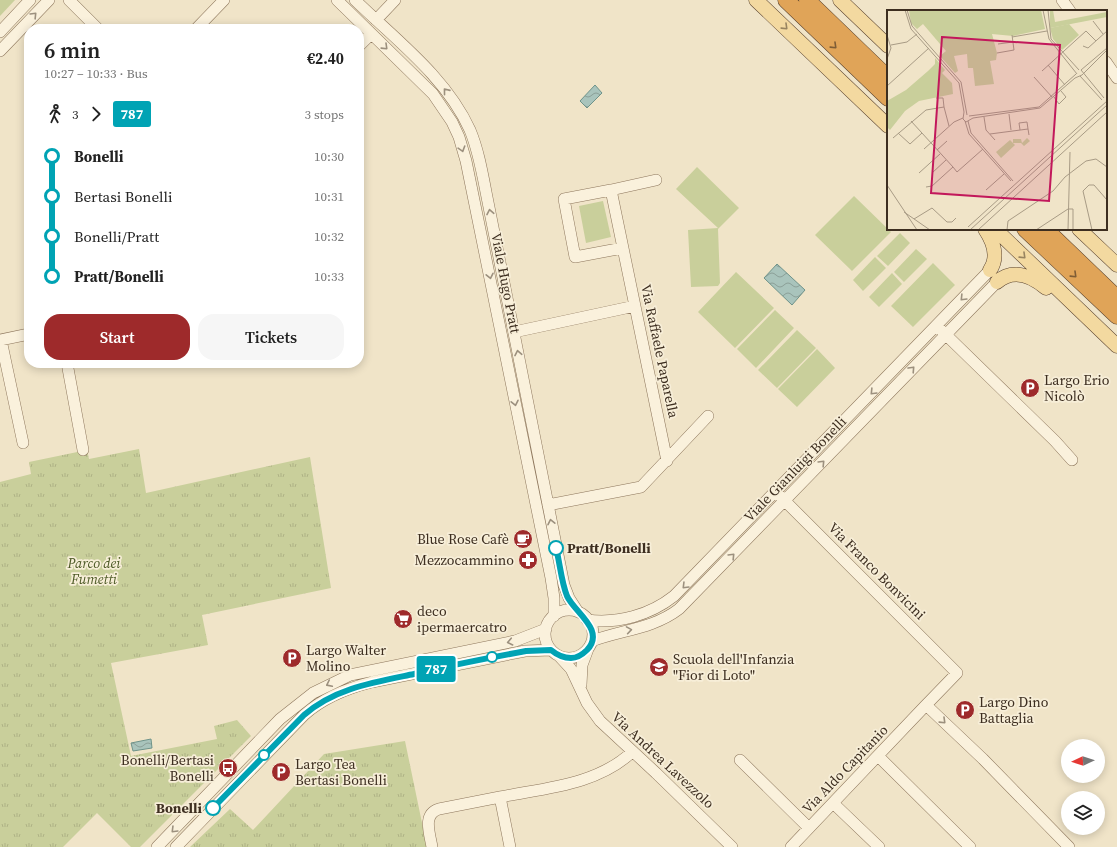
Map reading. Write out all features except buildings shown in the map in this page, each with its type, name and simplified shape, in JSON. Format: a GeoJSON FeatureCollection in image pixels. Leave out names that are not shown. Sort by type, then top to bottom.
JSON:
{"type":"FeatureCollection","features":[{"type":"Feature","properties":{"kind":"highway"},"geometry":{"type":"LineString","coordinates":[[786,0],[887,97]]}},
{"type":"Feature","properties":{"kind":"highway"},"geometry":{"type":"LineString","coordinates":[[807,0],[887,77]]}},
{"type":"Feature","properties":{"kind":"highway"},"geometry":{"type":"LineString","coordinates":[[1027,230],[1117,316]]}},
{"type":"Feature","properties":{"kind":"highway"},"geometry":{"type":"LineString","coordinates":[[1046,230],[1117,298]]}},
{"type":"Feature","properties":{"kind":"main road"},"geometry":{"type":"LineString","coordinates":[[756,0],[887,125]]}},
{"type":"Feature","properties":{"kind":"main road"},"geometry":{"type":"LineString","coordinates":[[840,0],[887,45]]}},
{"type":"Feature","properties":{"kind":"main road"},"geometry":{"type":"LineString","coordinates":[[986,230],[992,242],[994,253],[993,276],[1020,274],[1030,277],[1040,282],[1076,313],[1092,322]]}},
{"type":"Feature","properties":{"kind":"main road"},"geometry":{"type":"LineString","coordinates":[[996,230],[1117,346]]}},
{"type":"Feature","properties":{"kind":"main road"},"geometry":{"type":"LineString","coordinates":[[1080,230],[1117,265]]}},
{"type":"Feature","properties":{"kind":"street"},"geometry":{"type":"LineString","coordinates":[[0,32],[30,0]]}},
{"type":"Feature","properties":{"kind":"street"},"geometry":{"type":"LineString","coordinates":[[26,24],[49,0]]}},
{"type":"Feature","properties":{"kind":"street"},"geometry":{"type":"LineString","coordinates":[[69,0],[93,24]]}},
{"type":"Feature","properties":{"kind":"street"},"geometry":{"type":"LineString","coordinates":[[201,24],[224,0]]}},
{"type":"Feature","properties":{"kind":"street","name":"Viale Hugo Pratt"},"geometry":{"type":"LineString","coordinates":[[337,0],[361,24]]}},
{"type":"Feature","properties":{"kind":"street","name":"Viale Hugo Pratt"},"geometry":{"type":"LineString","coordinates":[[355,0],[437,80],[453,99],[470,130],[481,167],[566,593],[578,612]]}},
{"type":"Feature","properties":{"kind":"street"},"geometry":{"type":"LineString","coordinates":[[376,20],[395,0]]}},
{"type":"Feature","properties":{"kind":"street"},"geometry":{"type":"LineString","coordinates":[[1062,0],[1069,10]]}},
{"type":"Feature","properties":{"kind":"street"},"geometry":{"type":"LineString","coordinates":[[0,51],[24,26]]}},
{"type":"Feature","properties":{"kind":"street","name":"Viale Hugo Pratt"},"geometry":{"type":"LineString","coordinates":[[364,27],[433,94],[452,122],[462,148],[551,578],[554,598],[554,616]]}},
{"type":"Feature","properties":{"kind":"street"},"geometry":{"type":"LineString","coordinates":[[364,41],[371,34]]}},
{"type":"Feature","properties":{"kind":"street"},"geometry":{"type":"LineString","coordinates":[[1107,63],[1117,78]]}},
{"type":"Feature","properties":{"kind":"street"},"geometry":{"type":"LineString","coordinates":[[623,248],[575,257],[564,199],[656,180]]}},
{"type":"Feature","properties":{"kind":"street","name":"Via Raffaele Paparella"},"geometry":{"type":"LineString","coordinates":[[611,190],[667,461]]}},
{"type":"Feature","properties":{"kind":"street","name":"Viale Gianluigi Bonelli"},"geometry":{"type":"LineString","coordinates":[[587,620],[606,621],[640,615],[665,603],[684,587],[775,491],[937,326],[993,276]]}},
{"type":"Feature","properties":{"kind":"street","name":"Viale Gianluigi Bonelli"},"geometry":{"type":"LineString","coordinates":[[590,645],[613,633],[646,626],[672,614],[699,590],[945,334],[993,276]]}},
{"type":"Feature","properties":{"kind":"street"},"geometry":{"type":"LineString","coordinates":[[514,332],[635,306]]}},
{"type":"Feature","properties":{"kind":"street"},"geometry":{"type":"LineString","coordinates":[[937,326],[1055,441],[1072,460]]}},
{"type":"Feature","properties":{"kind":"street"},"geometry":{"type":"LineString","coordinates":[[23,443],[0,340],[24,335]]}},
{"type":"Feature","properties":{"kind":"street"},"geometry":{"type":"LineString","coordinates":[[68,368],[83,450]]}},
{"type":"Feature","properties":{"kind":"street","name":"Via Raffaele Paparella"},"geometry":{"type":"LineString","coordinates":[[548,505],[641,487],[708,416]]}},
{"type":"Feature","properties":{"kind":"street","name":"Via Franco Bonvicini"},"geometry":{"type":"LineString","coordinates":[[775,491],[957,673],[924,709]]}},
{"type":"Feature","properties":{"kind":"street"},"geometry":{"type":"LineString","coordinates":[[555,653],[546,640],[546,629],[554,616],[563,611],[578,612],[587,620],[592,631],[590,645],[582,665],[581,690]]}},
{"type":"Feature","properties":{"kind":"street"},"geometry":{"type":"LineString","coordinates":[[157,847],[280,720],[301,701],[318,690],[358,673],[515,641],[546,629]]}},
{"type":"Feature","properties":{"kind":"street"},"geometry":{"type":"LineString","coordinates":[[176,847],[304,715],[327,699],[350,689],[372,682],[526,651],[555,653],[568,658],[576,657],[590,645]]}},
{"type":"Feature","properties":{"kind":"street","name":"Via Andrea Lavezzolo"},"geometry":{"type":"LineString","coordinates":[[555,653],[571,669],[595,716],[732,847]]}},
{"type":"Feature","properties":{"kind":"street"},"geometry":{"type":"LineString","coordinates":[[924,709],[977,754],[1069,847]]}},
{"type":"Feature","properties":{"kind":"street","name":"Via Aldo Capitanio"},"geometry":{"type":"LineString","coordinates":[[791,847],[924,709]]}},
{"type":"Feature","properties":{"kind":"street"},"geometry":{"type":"LineString","coordinates":[[432,847],[428,824],[429,817],[432,812],[439,809],[590,777],[613,768],[632,752]]}},
{"type":"Feature","properties":{"kind":"street"},"geometry":{"type":"LineString","coordinates":[[878,756],[970,847]]}},
{"type":"Feature","properties":{"kind":"street"},"geometry":{"type":"LineString","coordinates":[[740,760],[809,828]]}},
{"type":"Feature","properties":{"kind":"street"},"geometry":{"type":"LineString","coordinates":[[500,797],[510,847]]}},
{"type":"Feature","properties":{"kind":"street"},"geometry":{"type":"LineString","coordinates":[[833,803],[879,847]]}},
{"type":"Feature","properties":{"kind":"green space"},"geometry":{"type":"Polygon","coordinates":[[[0,0],[15,0],[0,16],[0,0]]]}},
{"type":"Feature","properties":{"kind":"green space"},"geometry":{"type":"Polygon","coordinates":[[[697,167],[739,208],[718,229],[720,283],[718,286],[691,287],[688,230],[718,228],[676,189],[697,167]]]}},
{"type":"Feature","properties":{"kind":"green space"},"geometry":{"type":"Polygon","coordinates":[[[854,196],[887,228],[887,230],[891,232],[852,271],[815,235],[854,196]]]}},
{"type":"Feature","properties":{"kind":"green space"},"geometry":{"type":"Polygon","coordinates":[[[603,201],[611,237],[586,243],[579,206],[603,201]]]}},
{"type":"Feature","properties":{"kind":"green space"},"geometry":{"type":"Polygon","coordinates":[[[900,233],[910,243],[888,266],[877,256],[900,233]]]}},
{"type":"Feature","properties":{"kind":"green space"},"geometry":{"type":"Polygon","coordinates":[[[916,249],[927,259],[904,282],[894,272],[916,249]]]}},
{"type":"Feature","properties":{"kind":"green space"},"geometry":{"type":"Polygon","coordinates":[[[875,257],[886,268],[863,291],[853,280],[875,257]]]}},
{"type":"Feature","properties":{"kind":"green space"},"geometry":{"type":"Polygon","coordinates":[[[933,263],[955,285],[913,327],[891,306],[933,263]]]}},
{"type":"Feature","properties":{"kind":"green space"},"geometry":{"type":"Polygon","coordinates":[[[736,272],[774,308],[735,348],[698,312],[736,272]]]}},
{"type":"Feature","properties":{"kind":"green space"},"geometry":{"type":"Polygon","coordinates":[[[892,273],[902,284],[879,307],[869,297],[892,273]]]}},
{"type":"Feature","properties":{"kind":"green space"},"geometry":{"type":"Polygon","coordinates":[[[775,310],[794,328],[756,368],[737,349],[775,310]]]}},
{"type":"Feature","properties":{"kind":"green space"},"geometry":{"type":"Polygon","coordinates":[[[797,330],[816,348],[777,388],[758,370],[797,330]]]}},
{"type":"Feature","properties":{"kind":"green space"},"geometry":{"type":"Polygon","coordinates":[[[817,349],[835,368],[797,407],[778,389],[817,349]]]}},
{"type":"Feature","properties":{"kind":"green space","name":"Parco dei Fumetti"},"geometry":{"type":"Polygon","coordinates":[[[139,449],[146,493],[310,457],[331,588],[202,615],[208,645],[111,663],[131,756],[217,739],[214,726],[237,720],[251,736],[140,847],[131,847],[97,813],[63,847],[0,847],[0,482],[31,474],[29,462],[87,450],[89,459],[139,449]]]}},
{"type":"Feature","properties":{"kind":"green space"},"geometry":{"type":"Polygon","coordinates":[[[405,741],[427,847],[190,847],[230,809],[253,830],[324,754],[405,741]]]}},
{"type":"Feature","properties":{"kind":"water"},"geometry":{"type":"Polygon","coordinates":[[[595,85],[602,93],[587,108],[580,101],[595,85]]]}},
{"type":"Feature","properties":{"kind":"water"},"geometry":{"type":"Polygon","coordinates":[[[777,264],[805,290],[792,305],[764,278],[777,264]]]}},
{"type":"Feature","properties":{"kind":"water"},"geometry":{"type":"Polygon","coordinates":[[[151,739],[152,748],[133,751],[131,743],[151,739]]]}},
{"type":"Feature","properties":{"kind":"bus line","name":"787"},"geometry":{"type":"LineString","coordinates":[[213,808],[304,715],[320,703],[343,692],[363,684],[526,651],[551,650],[559,656],[568,658],[583,654],[589,648],[591,643],[592,631],[587,620],[578,612],[566,593],[556,548]]}},
{"type":"Feature","properties":{"kind":"place","name":"Largo Erio Nicolò"},"geometry":{"type":"Point","coordinates":[1030,388]}},
{"type":"Feature","properties":{"kind":"place","name":"Blue Rose Cafè"},"geometry":{"type":"Point","coordinates":[523,539]}},
{"type":"Feature","properties":{"kind":"place","name":"Pratt/Bonelli"},"geometry":{"type":"Point","coordinates":[556,548]}},
{"type":"Feature","properties":{"kind":"place","name":"Mezzocammino"},"geometry":{"type":"Point","coordinates":[528,560]}},
{"type":"Feature","properties":{"kind":"place","name":"deco ipermaercatro"},"geometry":{"type":"Point","coordinates":[403,619]}},
{"type":"Feature","properties":{"kind":"place","name":"Largo Walter Molino"},"geometry":{"type":"Point","coordinates":[292,658]}},
{"type":"Feature","properties":{"kind":"place","name":"Scuola dell'Infanzia \"Fior di Loto\""},"geometry":{"type":"Point","coordinates":[659,667]}},
{"type":"Feature","properties":{"kind":"place","name":"Largo Dino Battaglia"},"geometry":{"type":"Point","coordinates":[965,710]}},
{"type":"Feature","properties":{"kind":"place","name":"Bonelli/Bertasi Bonelli"},"geometry":{"type":"Point","coordinates":[228,768]}},
{"type":"Feature","properties":{"kind":"place","name":"Largo Tea Bertasi Bonelli"},"geometry":{"type":"Point","coordinates":[281,772]}},
{"type":"Feature","properties":{"kind":"place","name":"Bonelli"},"geometry":{"type":"Point","coordinates":[213,808]}}]}
